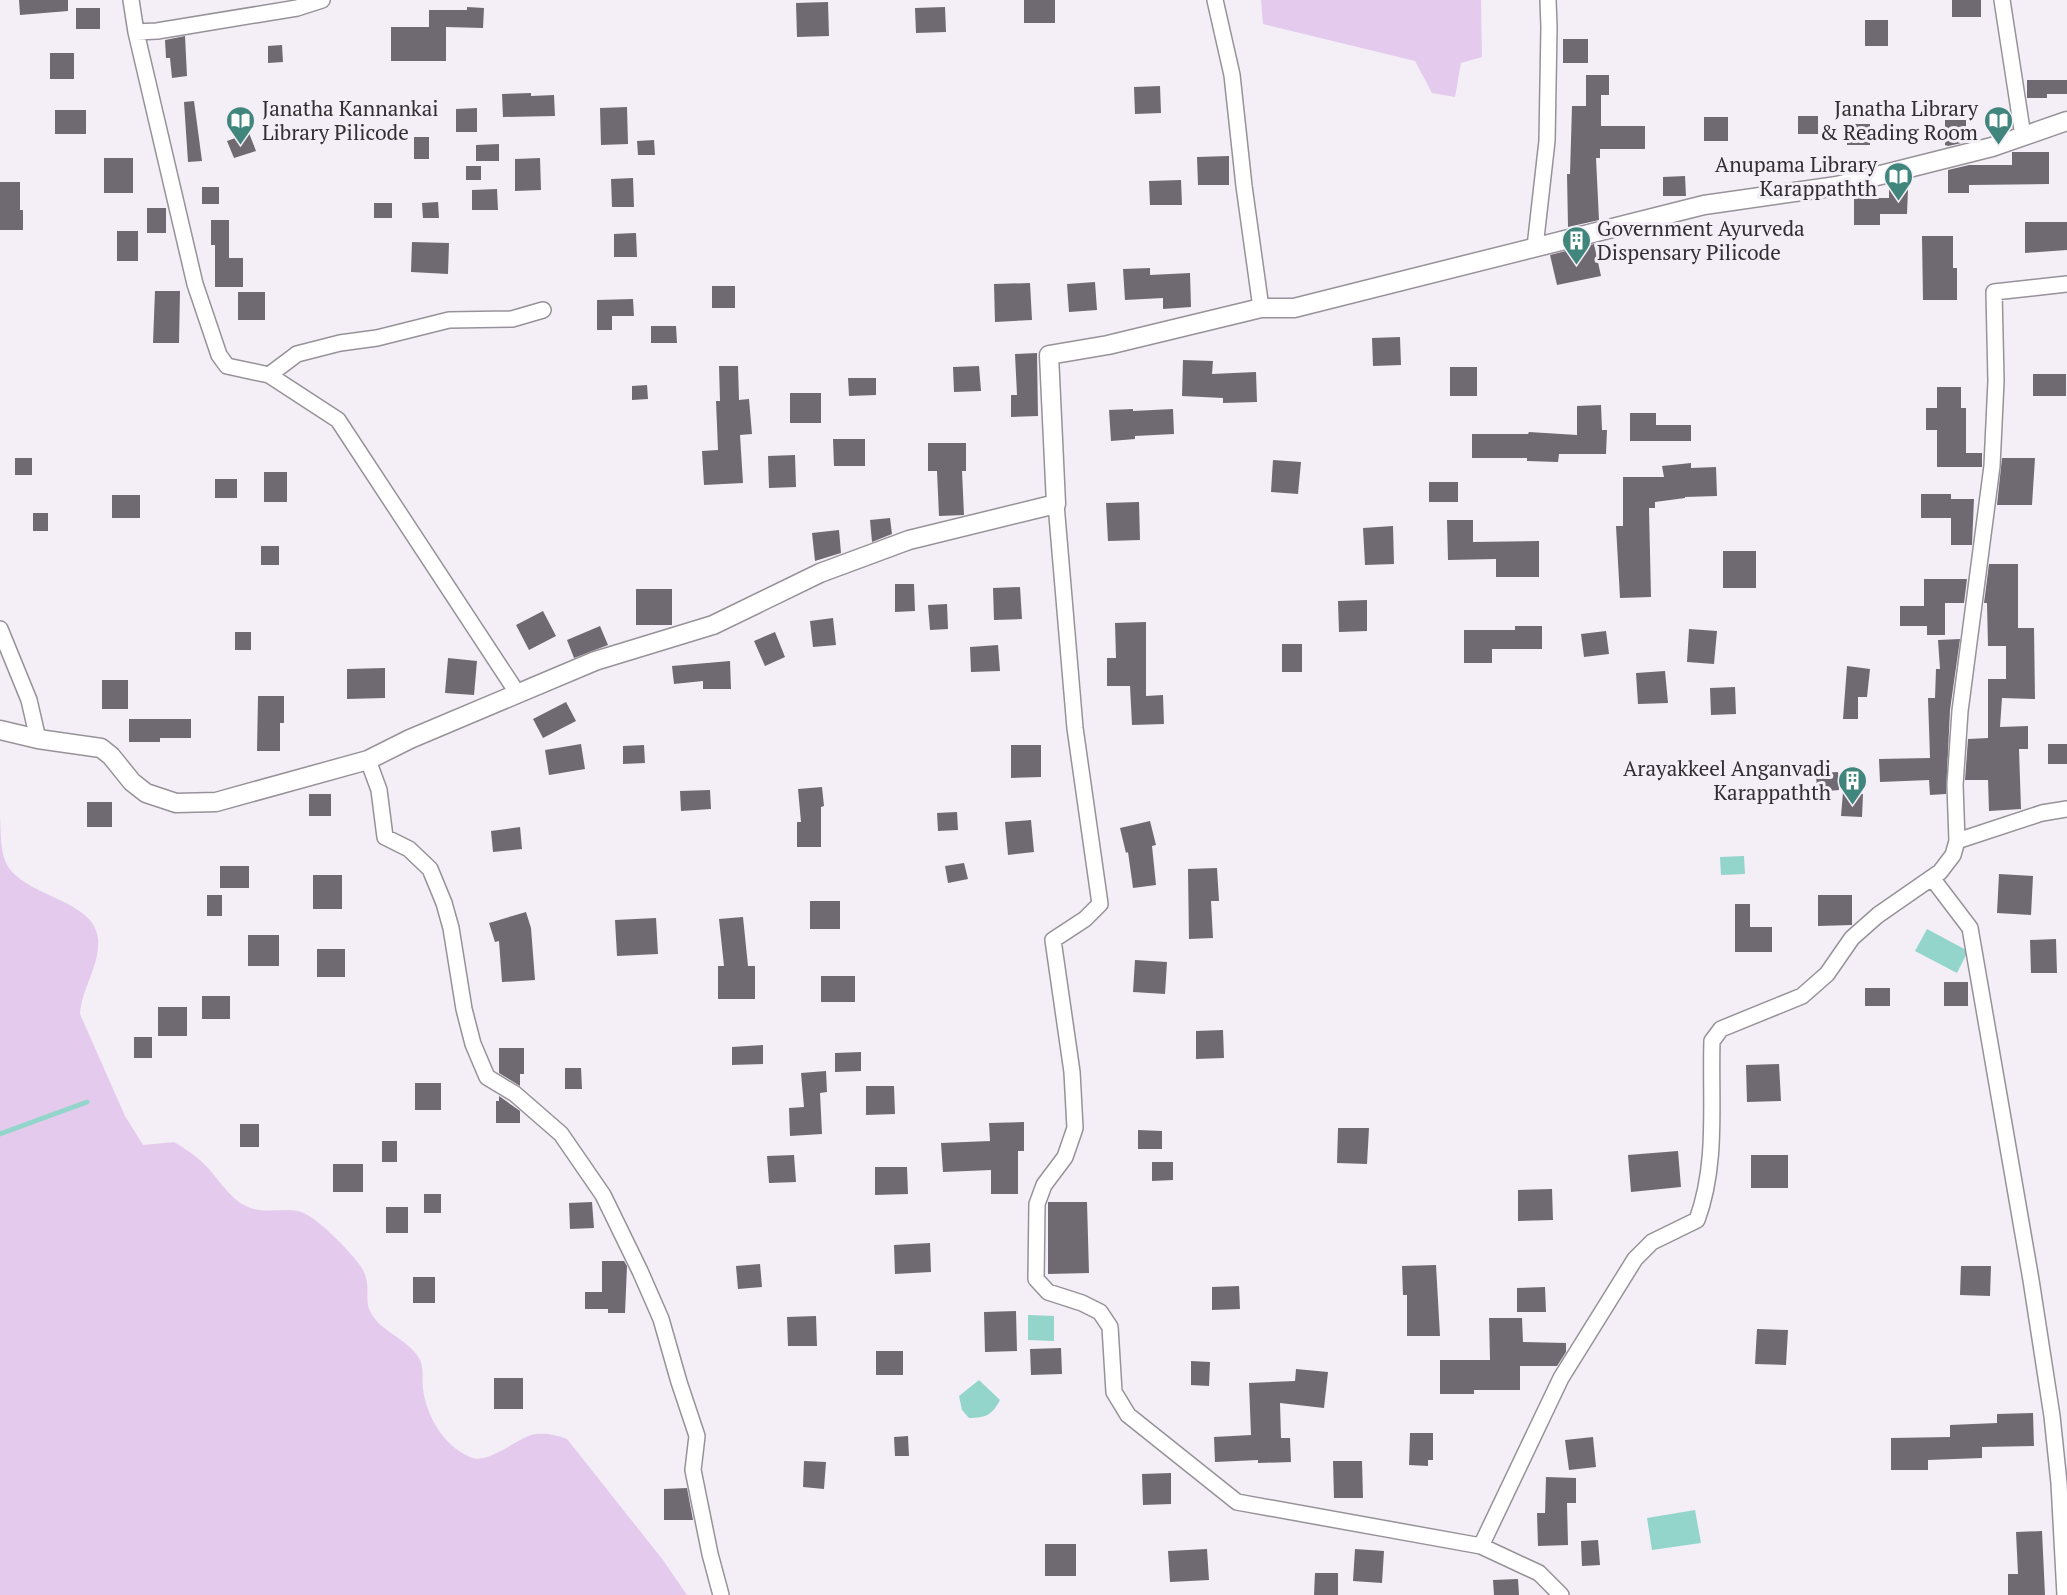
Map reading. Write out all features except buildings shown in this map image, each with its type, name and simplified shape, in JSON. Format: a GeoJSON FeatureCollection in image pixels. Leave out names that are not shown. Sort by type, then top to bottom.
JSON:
{"type":"FeatureCollection","features":[{"type":"Feature","properties":{"kind":"street"},"geometry":{"type":"LineString","coordinates":[[130,0],[195,284],[219,356],[227,366],[269,375],[338,420],[518,693]]}},
{"type":"Feature","properties":{"kind":"street"},"geometry":{"type":"LineString","coordinates":[[136,33],[297,8],[322,0]]}},
{"type":"Feature","properties":{"kind":"street"},"geometry":{"type":"LineString","coordinates":[[1215,0],[1232,75],[1244,186],[1261,308]]}},
{"type":"Feature","properties":{"kind":"street"},"geometry":{"type":"LineString","coordinates":[[1535,247],[1547,141],[1548,0]]}},
{"type":"Feature","properties":{"kind":"street"},"geometry":{"type":"LineString","coordinates":[[2002,0],[2024,136]]}},
{"type":"Feature","properties":{"kind":"street"},"geometry":{"type":"LineString","coordinates":[[1561,1595],[1539,1573],[1481,1546],[1237,1502],[1128,1415],[1114,1392],[1110,1328],[1100,1312],[1082,1303],[1048,1292],[1036,1279],[1037,1204],[1044,1185],[1065,1157],[1075,1128],[1072,1072],[1053,940],[1085,919],[1100,904],[1075,728],[1056,504],[1049,356],[1108,345],[1261,308],[1294,308],[1704,205],[1837,186],[1992,147],[2067,121]]}},
{"type":"Feature","properties":{"kind":"street"},"geometry":{"type":"LineString","coordinates":[[1481,1546],[1561,1378],[1635,1259],[1652,1242],[1697,1220],[1705,1199],[1711,1168],[1712,1041],[1721,1029],[1802,996],[1827,974],[1852,938],[1878,915],[1940,872],[1953,855],[1957,841],[1955,785],[1960,711],[1992,466],[1996,381],[1994,292],[2067,284]]}},
{"type":"Feature","properties":{"kind":"street"},"geometry":{"type":"LineString","coordinates":[[269,375],[297,354],[340,343],[377,338],[449,320],[512,319],[543,310]]}},
{"type":"Feature","properties":{"kind":"street"},"geometry":{"type":"LineString","coordinates":[[0,730],[38,739],[101,748],[146,794],[176,803],[216,802],[368,760],[410,739],[595,661],[713,626],[820,573],[909,540],[1056,504]]}},
{"type":"Feature","properties":{"kind":"street"},"geometry":{"type":"LineString","coordinates":[[0,629],[29,700],[38,739]]}},
{"type":"Feature","properties":{"kind":"street"},"geometry":{"type":"LineString","coordinates":[[368,760],[379,790],[385,837],[410,849],[430,869],[444,903],[451,928],[464,1010],[473,1044],[487,1077],[515,1094],[561,1134],[603,1195],[661,1319],[696,1436],[693,1470],[721,1595]]}},
{"type":"Feature","properties":{"kind":"street"},"geometry":{"type":"LineString","coordinates":[[1957,841],[2042,813],[2067,809]]}},
{"type":"Feature","properties":{"kind":"street"},"geometry":{"type":"LineString","coordinates":[[1932,878],[1970,928],[2031,1280],[2052,1416],[2059,1483],[2065,1595]]}},
{"type":"Feature","properties":{"kind":"shaded area"},"geometry":{"type":"Polygon","coordinates":[[[1261,0],[1481,0],[1482,57],[1461,63],[1455,97],[1432,93],[1415,61],[1263,24],[1261,0]]]}},
{"type":"Feature","properties":{"kind":"shaded area"},"geometry":{"type":"Polygon","coordinates":[[[0,817],[4,858],[15,874],[27,884],[72,906],[85,915],[94,926],[98,949],[80,1014],[125,1116],[143,1145],[174,1142],[200,1160],[241,1203],[260,1210],[298,1211],[331,1233],[363,1271],[367,1284],[368,1306],[374,1318],[408,1345],[421,1361],[423,1389],[428,1410],[444,1438],[460,1452],[478,1459],[536,1434],[567,1439],[663,1560],[687,1595],[0,1595],[0,817]]]}},
{"type":"Feature","properties":{"kind":"shaded area"},"geometry":{"type":"Polygon","coordinates":[[[1744,856],[1745,874],[1721,875],[1720,857],[1744,856]]]}},
{"type":"Feature","properties":{"kind":"shaded area"},"geometry":{"type":"Polygon","coordinates":[[[1927,929],[1968,951],[1957,973],[1915,951],[1927,929]]]}},
{"type":"Feature","properties":{"kind":"shaded area"},"geometry":{"type":"Polygon","coordinates":[[[1028,1315],[1054,1316],[1054,1341],[1028,1340],[1028,1315]]]}},
{"type":"Feature","properties":{"kind":"shaded area"},"geometry":{"type":"Polygon","coordinates":[[[979,1380],[1000,1400],[988,1415],[969,1418],[962,1410],[959,1396],[979,1380]]]}},
{"type":"Feature","properties":{"kind":"shaded area"},"geometry":{"type":"Polygon","coordinates":[[[1695,1510],[1701,1543],[1652,1550],[1647,1518],[1695,1510]]]}},
{"type":"Feature","properties":{"kind":"waterway"},"geometry":{"type":"LineString","coordinates":[[0,1134],[87,1102]]}},
{"type":"Feature","properties":{"kind":"place","name":"Janatha Kannankai Library Pilicode"},"geometry":{"type":"Point","coordinates":[241,146]}},
{"type":"Feature","properties":{"kind":"place","name":"Janatha Library & Reading Room"},"geometry":{"type":"Point","coordinates":[1999,146]}},
{"type":"Feature","properties":{"kind":"place","name":"Anupama Library Karappathth"},"geometry":{"type":"Point","coordinates":[1898,202]}},
{"type":"Feature","properties":{"kind":"place","name":"Government Ayurveda Dispensary Pilicode"},"geometry":{"type":"Point","coordinates":[1576,266]}},
{"type":"Feature","properties":{"kind":"place","name":"Arayakkeel Anganvadi Karappathth"},"geometry":{"type":"Point","coordinates":[1852,806]}}]}
